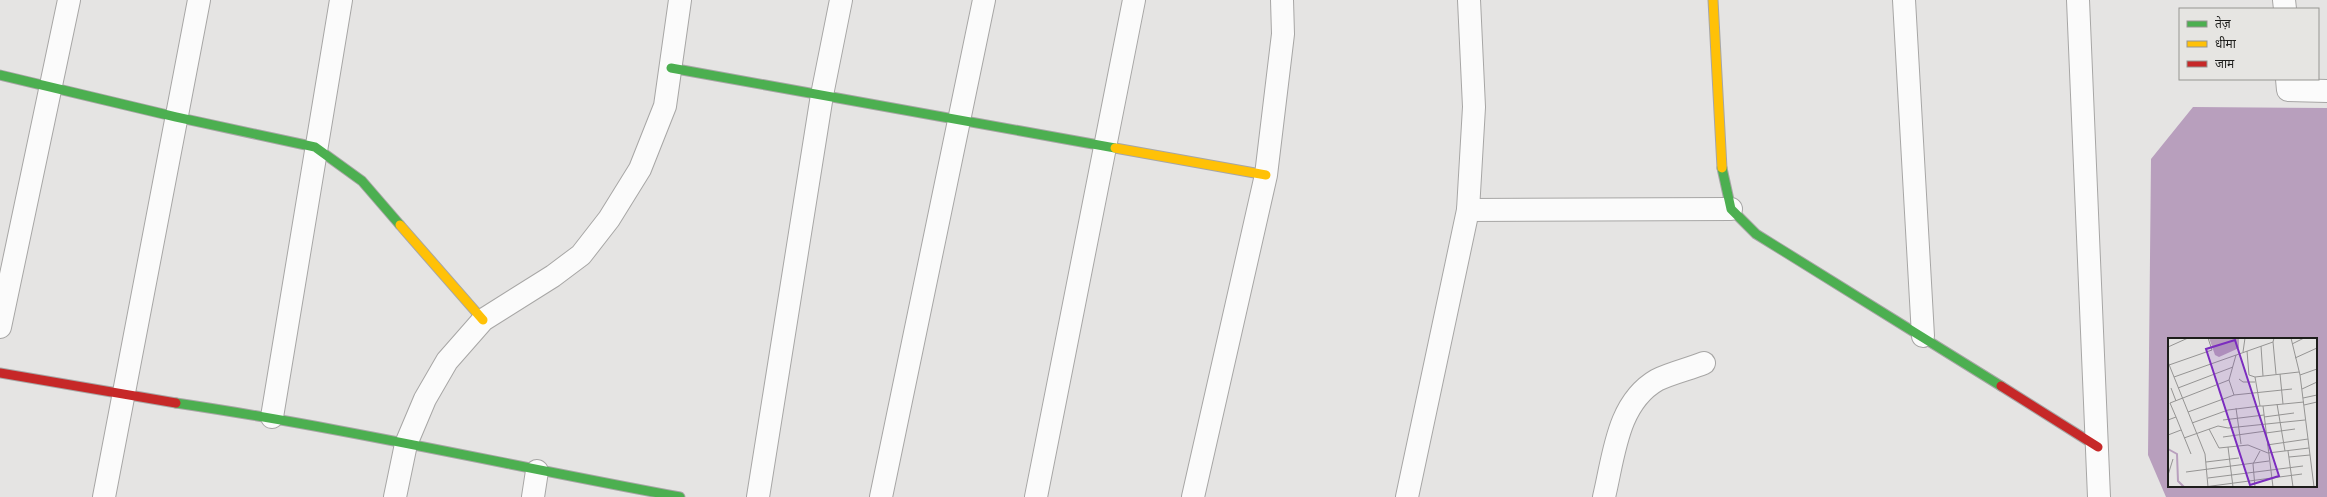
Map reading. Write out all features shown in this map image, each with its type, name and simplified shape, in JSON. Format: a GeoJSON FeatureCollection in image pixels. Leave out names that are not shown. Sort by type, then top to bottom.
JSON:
{"type":"FeatureCollection","features":[{"type":"Feature","properties":{"kind":"street"},"geometry":{"type":"LineString","coordinates":[[0,327],[52,88],[69,0]]}},
{"type":"Feature","properties":{"kind":"street"},"geometry":{"type":"LineString","coordinates":[[104,497],[122,395],[199,0]]}},
{"type":"Feature","properties":{"kind":"street"},"geometry":{"type":"LineString","coordinates":[[272,418],[341,0]]}},
{"type":"Feature","properties":{"kind":"street"},"geometry":{"type":"LineString","coordinates":[[395,497],[406,444],[425,400],[446,361],[483,320],[553,276],[582,255],[640,170],[665,106],[680,0]]}},
{"type":"Feature","properties":{"kind":"street"},"geometry":{"type":"LineString","coordinates":[[758,497],[822,95],[841,0]]}},
{"type":"Feature","properties":{"kind":"street"},"geometry":{"type":"LineString","coordinates":[[881,497],[984,0]]}},
{"type":"Feature","properties":{"kind":"street"},"geometry":{"type":"LineString","coordinates":[[1036,497],[1134,0]]}},
{"type":"Feature","properties":{"kind":"street"},"geometry":{"type":"LineString","coordinates":[[1193,497],[1266,175],[1283,34],[1282,0]]}},
{"type":"Feature","properties":{"kind":"street"},"geometry":{"type":"LineString","coordinates":[[1407,497],[1468,210],[1474,107],[1469,0]]}},
{"type":"Feature","properties":{"kind":"street"},"geometry":{"type":"LineString","coordinates":[[1713,0],[1722,175],[1731,209],[1756,234],[1924,336],[2098,447]]}},
{"type":"Feature","properties":{"kind":"street"},"geometry":{"type":"LineString","coordinates":[[1904,0],[1924,336]]}},
{"type":"Feature","properties":{"kind":"street"},"geometry":{"type":"LineString","coordinates":[[2078,0],[2099,497]]}},
{"type":"Feature","properties":{"kind":"street"},"geometry":{"type":"LineString","coordinates":[[671,68],[1266,175]]}},
{"type":"Feature","properties":{"kind":"street"},"geometry":{"type":"LineString","coordinates":[[0,75],[176,117],[316,147],[362,181],[483,320]]}},
{"type":"Feature","properties":{"kind":"street"},"geometry":{"type":"LineString","coordinates":[[2287,80],[2288,90],[2327,91]]}},
{"type":"Feature","properties":{"kind":"street"},"geometry":{"type":"LineString","coordinates":[[1468,210],[1731,209]]}},
{"type":"Feature","properties":{"kind":"street"},"geometry":{"type":"LineString","coordinates":[[1604,497],[1620,430],[1627,410],[1636,396],[1658,380],[1704,363]]}},
{"type":"Feature","properties":{"kind":"street"},"geometry":{"type":"LineString","coordinates":[[0,373],[122,395],[272,418],[537,471],[680,497]]}},
{"type":"Feature","properties":{"kind":"street"},"geometry":{"type":"LineString","coordinates":[[533,497],[537,471]]}},
{"type":"Feature","properties":{"kind":"shaded area"},"geometry":{"type":"Polygon","coordinates":[[[2193,107],[2327,108],[2327,497],[2166,497],[2148,455],[2151,159],[2193,107]]]}},
{"type":"Feature","properties":{"kind":"traffic: fast"},"geometry":{"type":"LineString","coordinates":[[671,68],[1115,148]]}},
{"type":"Feature","properties":{"kind":"traffic: fast"},"geometry":{"type":"LineString","coordinates":[[0,75],[176,117],[315,147],[362,181],[400,225]]}},
{"type":"Feature","properties":{"kind":"traffic: fast"},"geometry":{"type":"LineString","coordinates":[[1722,168],[1731,209],[1756,234],[2001,386]]}},
{"type":"Feature","properties":{"kind":"traffic: fast"},"geometry":{"type":"LineString","coordinates":[[176,403],[302,424],[680,497]]}},
{"type":"Feature","properties":{"kind":"traffic: slow"},"geometry":{"type":"LineString","coordinates":[[1713,0],[1722,168]]}},
{"type":"Feature","properties":{"kind":"traffic: slow"},"geometry":{"type":"LineString","coordinates":[[1115,148],[1266,175]]}},
{"type":"Feature","properties":{"kind":"traffic: slow"},"geometry":{"type":"LineString","coordinates":[[400,225],[483,320]]}},
{"type":"Feature","properties":{"kind":"traffic: jam"},"geometry":{"type":"LineString","coordinates":[[0,373],[176,403]]}},
{"type":"Feature","properties":{"kind":"traffic: jam"},"geometry":{"type":"LineString","coordinates":[[2001,386],[2098,447]]}}]}
